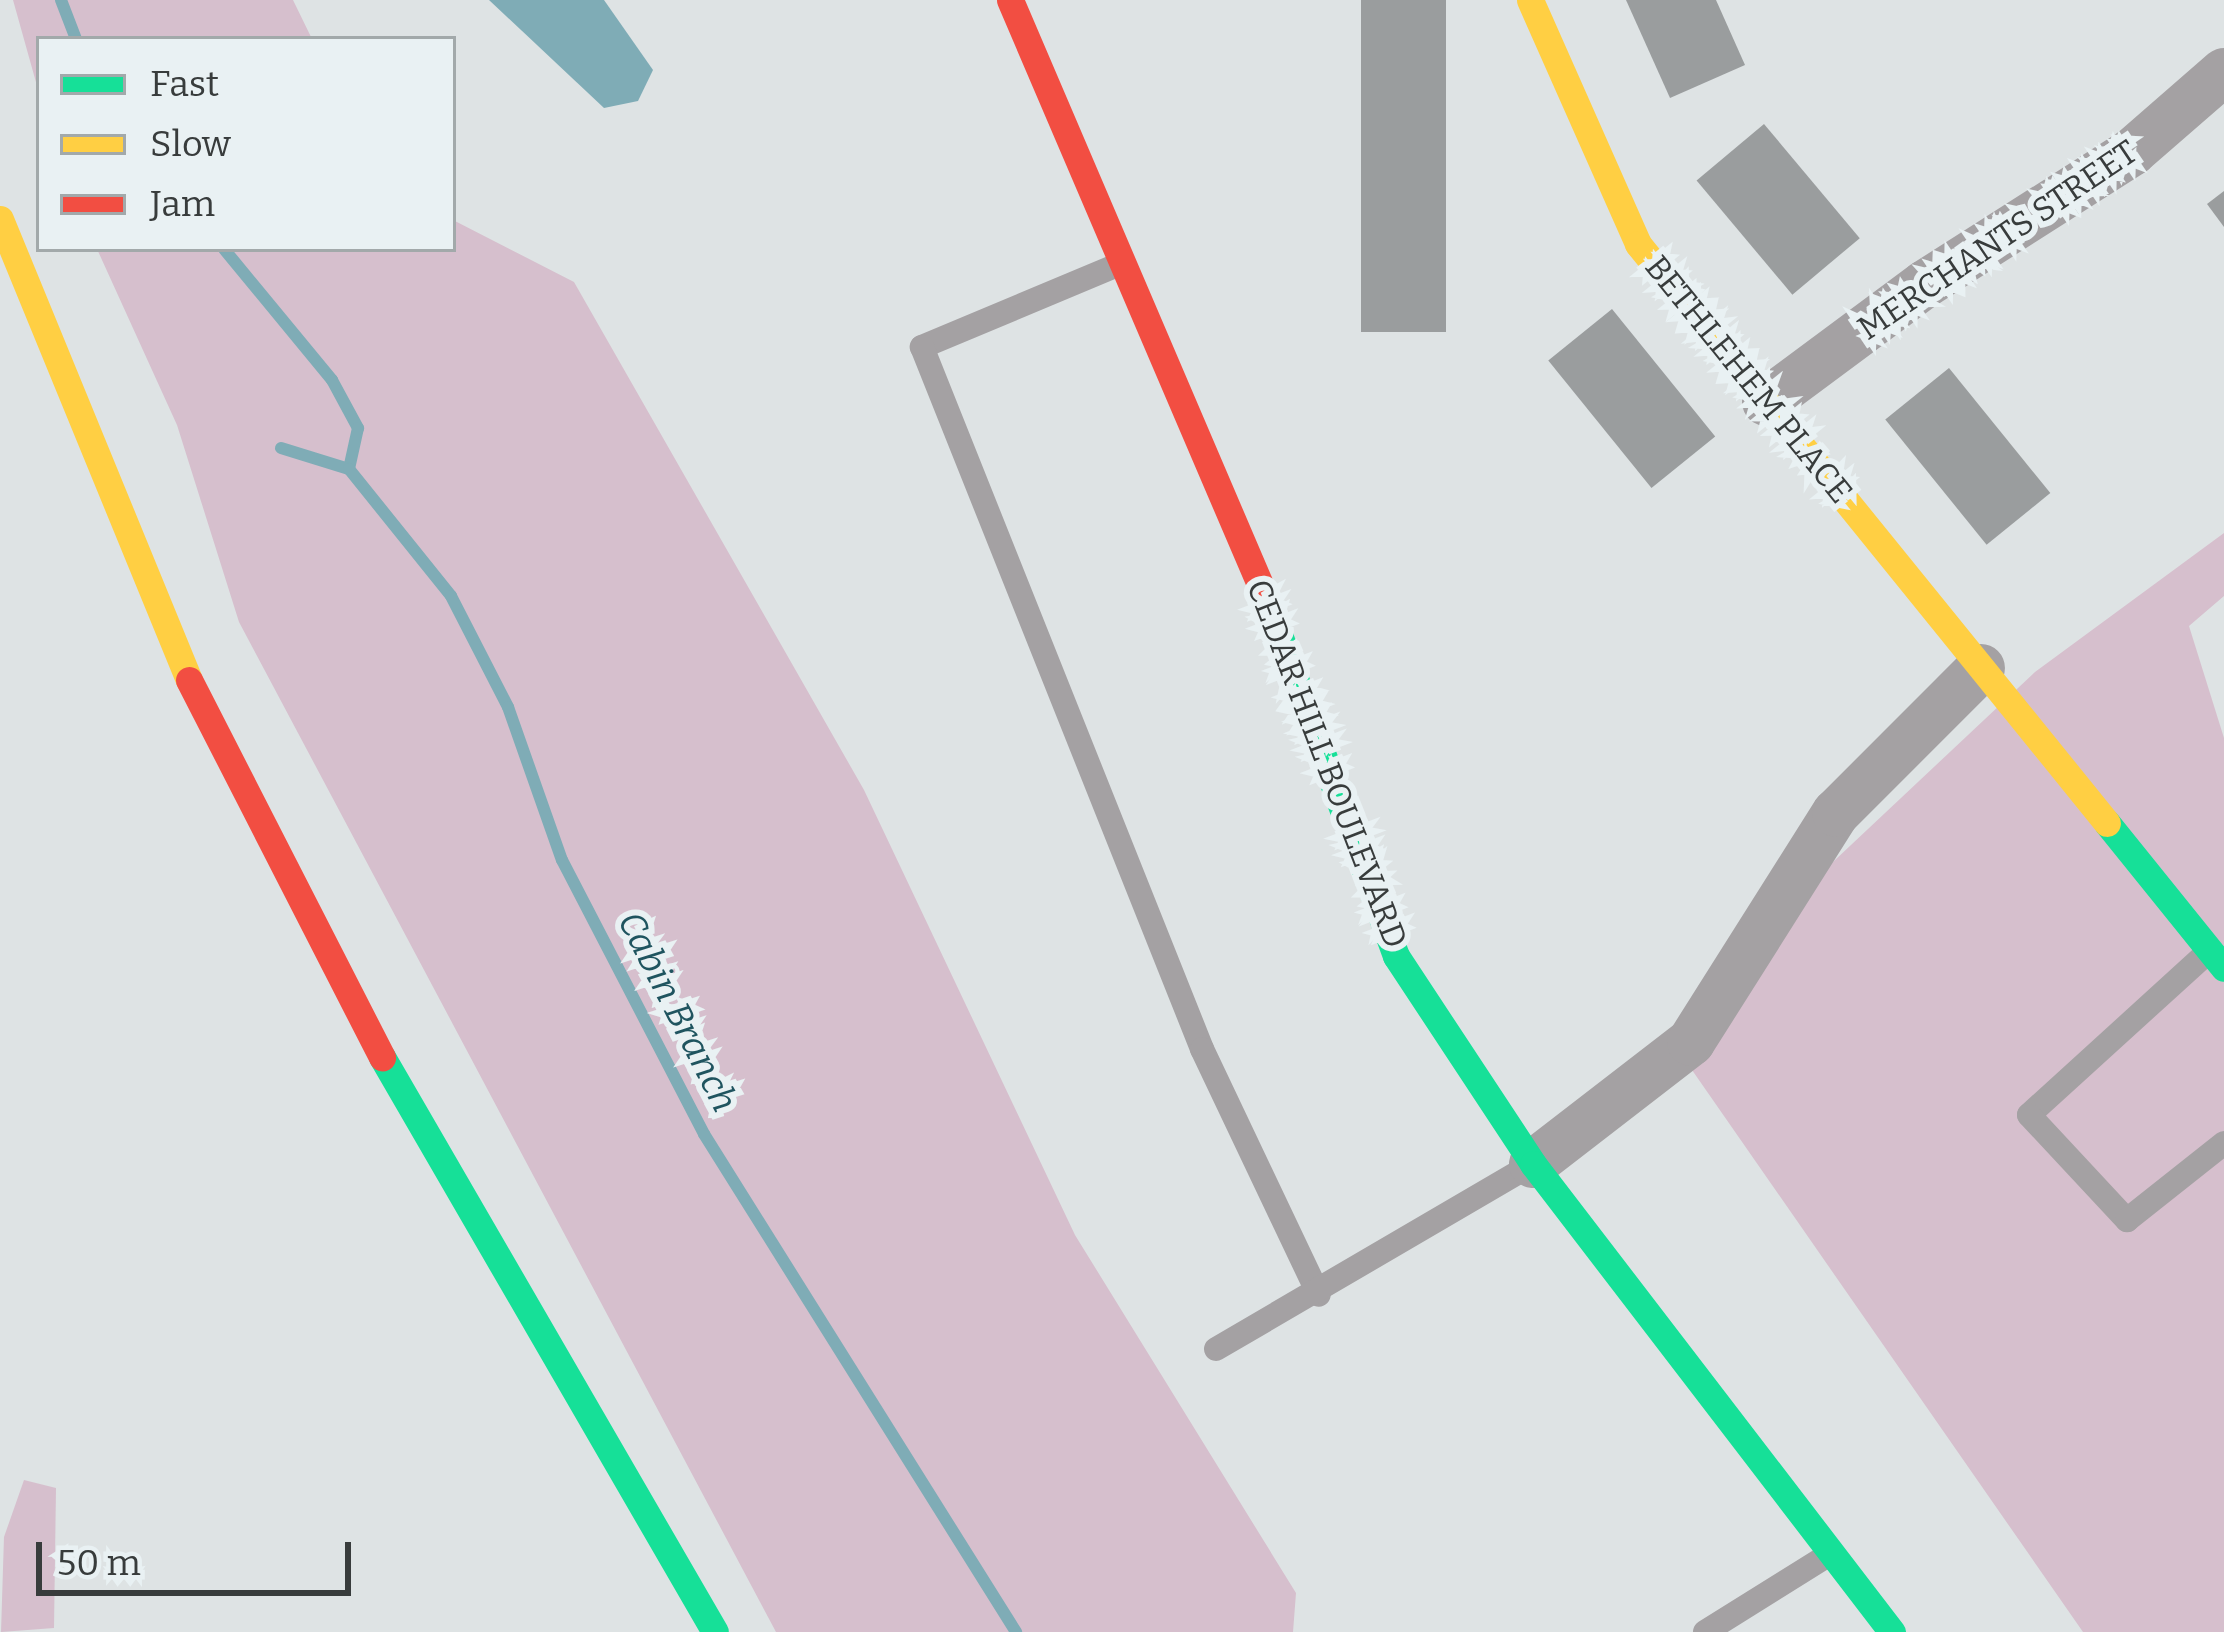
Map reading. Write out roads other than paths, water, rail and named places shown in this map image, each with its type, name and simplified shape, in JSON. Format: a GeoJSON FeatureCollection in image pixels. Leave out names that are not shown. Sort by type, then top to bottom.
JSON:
{"type":"FeatureCollection","features":[{"type":"Feature","properties":{"kind":"main road","name":"CEDAR HILL BOULEVARD"},"geometry":{"type":"LineString","coordinates":[[1010,0],[1304,688],[1396,956],[1533,1164],[1892,1632]]}},
{"type":"Feature","properties":{"kind":"main road","name":"BETHLEHEM PLACE"},"geometry":{"type":"LineString","coordinates":[[1531,0],[1638,244],[2217,959]]}},
{"type":"Feature","properties":{"kind":"main road"},"geometry":{"type":"LineString","coordinates":[[0,219],[112,510],[232,773],[382,1057],[715,1632]]}},
{"type":"Feature","properties":{"kind":"street","name":"MERCHANTS STREET"},"geometry":{"type":"LineString","coordinates":[[1766,403],[1925,284],[2132,152],[2224,72]]}},
{"type":"Feature","properties":{"kind":"street"},"geometry":{"type":"LineString","coordinates":[[1533,1164],[1691,1042],[1836,813],[1981,668]]}},
{"type":"Feature","properties":{"kind":"lane"},"geometry":{"type":"LineString","coordinates":[[1123,263],[922,347],[1202,1049],[1319,1295]]}},
{"type":"Feature","properties":{"kind":"lane"},"geometry":{"type":"LineString","coordinates":[[2217,959],[2029,1115],[2127,1220],[2224,1143]]}},
{"type":"Feature","properties":{"kind":"lane"},"geometry":{"type":"LineString","coordinates":[[1216,1349],[1319,1295],[1533,1164]]}},
{"type":"Feature","properties":{"kind":"lane"},"geometry":{"type":"LineString","coordinates":[[1705,1632],[1832,1552]]}},
{"type":"Feature","properties":{"kind":"water"},"geometry":{"type":"Polygon","coordinates":[[[489,0],[604,0],[653,70],[638,101],[604,108],[489,0]]]}},
{"type":"Feature","properties":{"kind":"waterway"},"geometry":{"type":"LineString","coordinates":[[61,0],[75,36]]}},
{"type":"Feature","properties":{"kind":"waterway"},"geometry":{"type":"LineString","coordinates":[[226,252],[332,380],[358,428],[349,469]]}},
{"type":"Feature","properties":{"kind":"waterway","name":"Cabin Branch"},"geometry":{"type":"LineString","coordinates":[[281,448],[349,469],[451,596],[508,707],[562,860],[704,1134],[1016,1632]]}}]}
